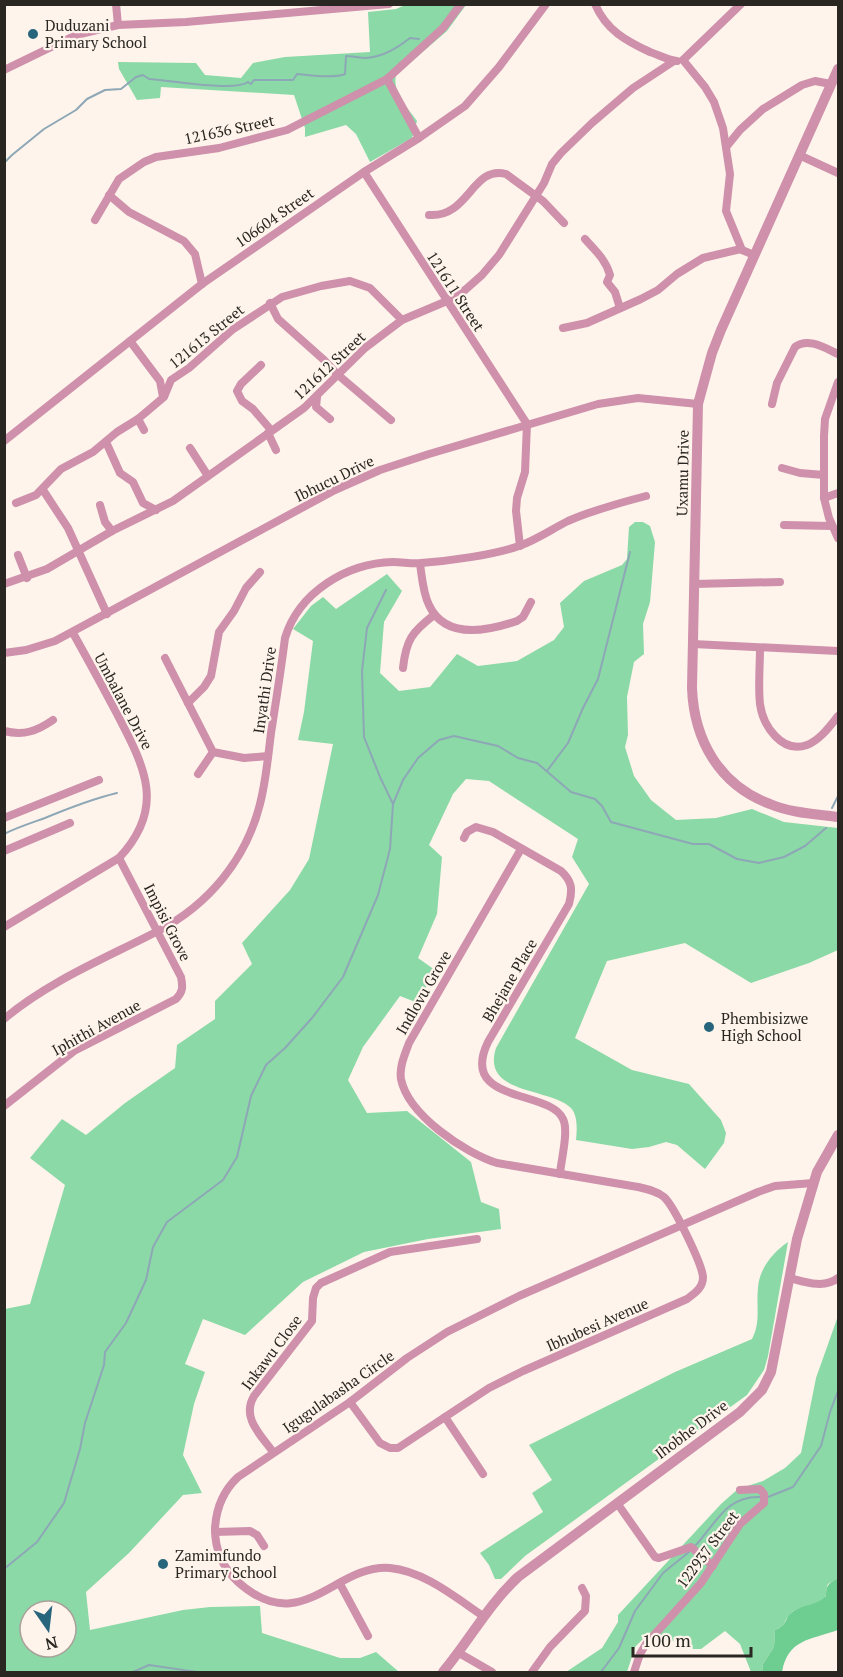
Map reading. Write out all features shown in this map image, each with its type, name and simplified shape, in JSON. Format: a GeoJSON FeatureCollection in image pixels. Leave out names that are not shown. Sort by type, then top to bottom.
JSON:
{"type":"FeatureCollection","features":[{"type":"Feature","properties":{"kind":"street"},"geometry":{"type":"LineString","coordinates":[[116,4],[118,25]]}},
{"type":"Feature","properties":{"kind":"street"},"geometry":{"type":"LineString","coordinates":[[4,70],[76,35],[118,25],[186,22],[389,4]]}},
{"type":"Feature","properties":{"kind":"street","name":"121636 Street"},"geometry":{"type":"LineString","coordinates":[[95,220],[119,179],[144,162],[156,157],[219,148],[286,130],[387,79],[443,28],[461,4]]}},
{"type":"Feature","properties":{"kind":"street","name":"106604 Street"},"geometry":{"type":"LineString","coordinates":[[4,441],[202,284],[364,172],[449,118],[473,98],[546,4]]}},
{"type":"Feature","properties":{"kind":"street"},"geometry":{"type":"LineString","coordinates":[[595,4],[604,21],[618,36],[635,45],[679,61],[705,87],[714,102],[727,146],[730,174],[726,211],[741,249]]}},
{"type":"Feature","properties":{"kind":"street","name":"121612 Street"},"geometry":{"type":"LineString","coordinates":[[4,584],[27,578],[47,569],[112,531],[180,497],[304,408],[365,348],[402,320],[447,302],[465,290],[494,261],[536,196],[552,165],[579,136],[633,88],[679,61],[741,4]]}},
{"type":"Feature","properties":{"kind":"street","name":"Uxamu Drive"},"geometry":{"type":"LineString","coordinates":[[838,69],[712,353],[698,404],[692,688],[696,720],[704,744],[721,770],[741,789],[770,805],[838,817]]}},
{"type":"Feature","properties":{"kind":"street"},"geometry":{"type":"LineString","coordinates":[[387,79],[419,138]]}},
{"type":"Feature","properties":{"kind":"street"},"geometry":{"type":"LineString","coordinates":[[727,146],[740,130],[763,110],[801,85],[815,81],[831,84]]}},
{"type":"Feature","properties":{"kind":"street"},"geometry":{"type":"LineString","coordinates":[[800,155],[838,173]]}},
{"type":"Feature","properties":{"kind":"street","name":"121611 Street"},"geometry":{"type":"LineString","coordinates":[[364,172],[527,424]]}},
{"type":"Feature","properties":{"kind":"street"},"geometry":{"type":"LineString","coordinates":[[429,215],[442,216],[461,203],[483,179],[499,173],[506,174],[536,196],[564,223]]}},
{"type":"Feature","properties":{"kind":"street"},"geometry":{"type":"LineString","coordinates":[[110,195],[129,212],[184,241],[195,254],[202,284]]}},
{"type":"Feature","properties":{"kind":"street"},"geometry":{"type":"LineString","coordinates":[[585,239],[601,257],[607,268],[610,275],[607,282],[615,292],[620,308]]}},
{"type":"Feature","properties":{"kind":"street"},"geometry":{"type":"LineString","coordinates":[[563,328],[587,323],[658,290],[677,274],[703,258],[741,249],[754,255]]}},
{"type":"Feature","properties":{"kind":"street","name":"121613 Street"},"geometry":{"type":"LineString","coordinates":[[16,503],[43,490],[47,481],[61,469],[84,458],[138,419],[164,397],[171,380],[189,368],[232,330],[282,297],[312,288],[350,281],[370,288],[402,320]]}},
{"type":"Feature","properties":{"kind":"street"},"geometry":{"type":"LineString","coordinates":[[270,303],[278,319],[391,420]]}},
{"type":"Feature","properties":{"kind":"street"},"geometry":{"type":"LineString","coordinates":[[130,341],[160,381],[164,397]]}},
{"type":"Feature","properties":{"kind":"street"},"geometry":{"type":"LineString","coordinates":[[772,404],[777,383],[799,343],[808,342],[838,354]]}},
{"type":"Feature","properties":{"kind":"street"},"geometry":{"type":"LineString","coordinates":[[261,364],[237,391],[242,401],[253,409],[270,431],[276,450]]}},
{"type":"Feature","properties":{"kind":"street"},"geometry":{"type":"LineString","coordinates":[[160,381],[171,380]]}},
{"type":"Feature","properties":{"kind":"street"},"geometry":{"type":"LineString","coordinates":[[838,382],[825,419],[824,475],[824,498],[838,538]]}},
{"type":"Feature","properties":{"kind":"street"},"geometry":{"type":"LineString","coordinates":[[317,397],[316,407],[330,419]]}},
{"type":"Feature","properties":{"kind":"street","name":"Ibhucu Drive"},"geometry":{"type":"LineString","coordinates":[[4,653],[46,645],[73,633],[335,490],[380,470],[598,404],[619,400],[662,399],[698,404]]}},
{"type":"Feature","properties":{"kind":"street"},"geometry":{"type":"LineString","coordinates":[[138,419],[144,430]]}},
{"type":"Feature","properties":{"kind":"street"},"geometry":{"type":"LineString","coordinates":[[520,546],[516,511],[517,498],[525,472],[527,424]]}},
{"type":"Feature","properties":{"kind":"street"},"geometry":{"type":"LineString","coordinates":[[106,442],[119,471],[133,482],[143,503],[156,510]]}},
{"type":"Feature","properties":{"kind":"street"},"geometry":{"type":"LineString","coordinates":[[190,448],[208,476]]}},
{"type":"Feature","properties":{"kind":"street"},"geometry":{"type":"LineString","coordinates":[[782,468],[800,473],[824,475]]}},
{"type":"Feature","properties":{"kind":"street"},"geometry":{"type":"LineString","coordinates":[[43,490],[68,528],[107,614]]}},
{"type":"Feature","properties":{"kind":"street"},"geometry":{"type":"LineString","coordinates":[[824,498],[838,493]]}},
{"type":"Feature","properties":{"kind":"street","name":"Inyathi Drive"},"geometry":{"type":"LineString","coordinates":[[4,1019],[22,1004],[48,988],[180,918],[205,898],[235,863],[250,836],[258,814],[285,638],[298,611],[309,598],[329,582],[344,574],[376,564],[393,562],[420,564],[476,556],[520,546],[584,514],[646,496]]}},
{"type":"Feature","properties":{"kind":"street"},"geometry":{"type":"LineString","coordinates":[[100,505],[105,522],[112,531]]}},
{"type":"Feature","properties":{"kind":"street"},"geometry":{"type":"LineString","coordinates":[[784,525],[832,526]]}},
{"type":"Feature","properties":{"kind":"street"},"geometry":{"type":"LineString","coordinates":[[18,555],[27,578]]}},
{"type":"Feature","properties":{"kind":"street"},"geometry":{"type":"LineString","coordinates":[[420,564],[428,603],[434,615],[460,630],[474,632],[517,621],[523,617],[531,602]]}},
{"type":"Feature","properties":{"kind":"street"},"geometry":{"type":"LineString","coordinates":[[188,703],[208,682],[219,632],[234,611],[246,588],[260,572]]}},
{"type":"Feature","properties":{"kind":"street"},"geometry":{"type":"LineString","coordinates":[[694,584],[780,582]]}},
{"type":"Feature","properties":{"kind":"street"},"geometry":{"type":"LineString","coordinates":[[403,668],[409,639],[434,615]]}},
{"type":"Feature","properties":{"kind":"street","name":"Umbalane Drive"},"geometry":{"type":"LineString","coordinates":[[4,927],[119,858],[130,846],[143,820],[148,798],[146,776],[138,755],[73,633]]}},
{"type":"Feature","properties":{"kind":"street"},"geometry":{"type":"LineString","coordinates":[[693,644],[838,651]]}},
{"type":"Feature","properties":{"kind":"street"},"geometry":{"type":"LineString","coordinates":[[760,648],[760,705],[763,717],[773,734],[784,744],[807,745],[818,738],[838,716]]}},
{"type":"Feature","properties":{"kind":"street"},"geometry":{"type":"LineString","coordinates":[[165,658],[213,752]]}},
{"type":"Feature","properties":{"kind":"street"},"geometry":{"type":"LineString","coordinates":[[4,731],[32,732],[53,720]]}},
{"type":"Feature","properties":{"kind":"street"},"geometry":{"type":"LineString","coordinates":[[213,752],[244,758],[268,756]]}},
{"type":"Feature","properties":{"kind":"street"},"geometry":{"type":"LineString","coordinates":[[198,774],[213,752]]}},
{"type":"Feature","properties":{"kind":"street"},"geometry":{"type":"LineString","coordinates":[[4,818],[99,780]]}},
{"type":"Feature","properties":{"kind":"street"},"geometry":{"type":"LineString","coordinates":[[4,851],[70,823]]}},
{"type":"Feature","properties":{"kind":"street","name":"Bhejane Place"},"geometry":{"type":"LineString","coordinates":[[464,838],[471,829],[483,828],[561,871],[568,878],[572,888],[563,915],[488,1042],[482,1068],[486,1076],[497,1086],[512,1094],[557,1110],[563,1119],[565,1128],[560,1174]]}},
{"type":"Feature","properties":{"kind":"street","name":"Indlovu Grove"},"geometry":{"type":"LineString","coordinates":[[521,849],[409,1043],[404,1056],[401,1077],[407,1096],[417,1110],[473,1153],[497,1163],[653,1191],[664,1198],[682,1225]]}},
{"type":"Feature","properties":{"kind":"street","name":"Impisi Grove"},"geometry":{"type":"LineString","coordinates":[[119,858],[181,977],[182,990],[176,999]]}},
{"type":"Feature","properties":{"kind":"street","name":"Iphithi Avenue"},"geometry":{"type":"LineString","coordinates":[[4,1106],[74,1051],[176,999]]}},
{"type":"Feature","properties":{"kind":"street","name":"Ihobhe Drive"},"geometry":{"type":"LineString","coordinates":[[443,1672],[459,1653],[483,1616],[518,1577],[740,1412],[762,1390],[775,1357],[797,1239],[813,1184],[838,1134]]}},
{"type":"Feature","properties":{"kind":"street","name":"Igugulabasha Circle"},"geometry":{"type":"LineString","coordinates":[[483,1616],[428,1581],[388,1568],[367,1572],[301,1602],[281,1602],[259,1596],[243,1586],[225,1566],[215,1545],[216,1514],[226,1491],[238,1477],[350,1402],[407,1358],[447,1332],[519,1296],[775,1186],[813,1184]]}},
{"type":"Feature","properties":{"kind":"street","name":"Ibhubesi Avenue"},"geometry":{"type":"LineString","coordinates":[[350,1402],[380,1443],[390,1448],[398,1448],[489,1388],[687,1299],[696,1293],[703,1277],[682,1225]]}},
{"type":"Feature","properties":{"kind":"street","name":"Inkawu Close"},"geometry":{"type":"LineString","coordinates":[[273,1452],[251,1420],[248,1408],[254,1396],[312,1321],[316,1288],[321,1283],[390,1252],[477,1239]]}},
{"type":"Feature","properties":{"kind":"street"},"geometry":{"type":"LineString","coordinates":[[790,1278],[822,1284],[838,1278]]}},
{"type":"Feature","properties":{"kind":"street"},"geometry":{"type":"LineString","coordinates":[[446,1417],[483,1474]]}},
{"type":"Feature","properties":{"kind":"street","name":"122937 Street"},"geometry":{"type":"LineString","coordinates":[[634,1672],[646,1644],[701,1583],[740,1524],[764,1503],[764,1494],[760,1489],[740,1490]]}},
{"type":"Feature","properties":{"kind":"street"},"geometry":{"type":"LineString","coordinates":[[617,1503],[655,1557],[694,1549],[713,1566]]}},
{"type":"Feature","properties":{"kind":"street"},"geometry":{"type":"LineString","coordinates":[[215,1532],[250,1531],[257,1535],[264,1546]]}},
{"type":"Feature","properties":{"kind":"street"},"geometry":{"type":"LineString","coordinates":[[340,1584],[368,1636]]}},
{"type":"Feature","properties":{"kind":"street"},"geometry":{"type":"LineString","coordinates":[[532,1672],[550,1647],[585,1611],[586,1596],[582,1588]]}},
{"type":"Feature","properties":{"kind":"street"},"geometry":{"type":"LineString","coordinates":[[459,1653],[492,1672]]}},
{"type":"Feature","properties":{"kind":"green space"},"geometry":{"type":"Polygon","coordinates":[[[405,5],[466,5],[447,31],[396,75],[396,88],[417,121],[412,138],[370,162],[356,134],[346,125],[305,137],[305,128],[294,95],[161,87],[160,98],[137,100],[119,69],[118,62],[196,63],[205,75],[241,78],[253,63],[285,57],[370,52],[368,12],[396,9],[405,5]]]}},
{"type":"Feature","properties":{"kind":"green space"},"geometry":{"type":"Polygon","coordinates":[[[635,522],[643,522],[650,526],[655,542],[650,602],[643,624],[644,654],[634,662],[627,697],[628,735],[625,747],[634,776],[651,800],[676,820],[716,818],[752,809],[784,822],[838,828],[838,950],[809,963],[751,983],[685,943],[607,961],[575,1038],[632,1070],[689,1084],[721,1120],[726,1133],[724,1143],[705,1169],[677,1145],[666,1142],[632,1149],[576,1140],[576,1119],[571,1108],[561,1101],[507,1082],[498,1074],[494,1063],[496,1048],[589,884],[572,857],[578,839],[489,781],[466,779],[453,794],[429,845],[442,857],[437,914],[418,958],[435,970],[418,1003],[400,996],[363,1047],[348,1080],[367,1113],[407,1111],[471,1162],[481,1202],[499,1209],[501,1229],[428,1239],[364,1252],[303,1282],[245,1335],[203,1319],[185,1364],[205,1372],[194,1404],[183,1455],[202,1493],[183,1495],[129,1553],[86,1592],[90,1630],[183,1610],[260,1606],[262,1633],[340,1658],[360,1658],[376,1652],[399,1672],[5,1672],[5,1309],[30,1304],[65,1185],[30,1158],[62,1119],[86,1135],[125,1103],[175,1068],[177,1045],[215,1019],[215,1001],[252,964],[242,943],[290,890],[309,859],[333,744],[298,740],[313,641],[293,629],[311,606],[323,597],[336,609],[387,574],[402,591],[384,622],[380,673],[399,691],[430,687],[457,654],[478,666],[517,661],[554,640],[564,627],[560,603],[584,581],[622,565],[627,559],[629,527],[635,522]]]}},
{"type":"Feature","properties":{"kind":"green space"},"geometry":{"type":"Polygon","coordinates":[[[788,1242],[768,1356],[764,1370],[747,1395],[525,1556],[501,1579],[495,1579],[480,1553],[543,1512],[532,1493],[552,1480],[529,1445],[675,1372],[752,1339],[757,1320],[761,1274],[772,1256],[788,1242]]]}},
{"type":"Feature","properties":{"kind":"green space"},"geometry":{"type":"Polygon","coordinates":[[[838,1316],[838,1578],[828,1584],[825,1598],[818,1603],[795,1610],[775,1630],[774,1647],[763,1664],[762,1672],[751,1672],[740,1644],[725,1631],[701,1649],[692,1649],[671,1640],[645,1637],[635,1647],[627,1672],[566,1672],[602,1648],[618,1622],[618,1615],[721,1504],[738,1489],[763,1481],[785,1468],[801,1453],[816,1378],[838,1316]]]}},
{"type":"Feature","properties":{"kind":"green space"},"geometry":{"type":"Polygon","coordinates":[[[838,1578],[838,1630],[802,1642],[795,1647],[789,1653],[782,1672],[762,1672],[763,1664],[774,1647],[775,1630],[785,1623],[795,1610],[826,1596],[829,1585],[838,1578]]]}},
{"type":"Feature","properties":{"kind":"waterway"},"geometry":{"type":"LineString","coordinates":[[4,163],[44,129],[76,110],[87,99],[105,90],[121,89],[136,77],[143,75],[149,79],[230,86],[248,82],[251,84],[254,80],[293,80],[297,74],[335,76],[345,74],[346,56],[363,58],[378,56],[410,38],[419,39]]}},
{"type":"Feature","properties":{"kind":"waterway"},"geometry":{"type":"LineString","coordinates":[[547,771],[568,743],[598,679],[630,552]]}},
{"type":"Feature","properties":{"kind":"waterway"},"geometry":{"type":"LineString","coordinates":[[386,590],[367,628],[362,671],[364,737],[393,804]]}},
{"type":"Feature","properties":{"kind":"waterway"},"geometry":{"type":"LineString","coordinates":[[4,1569],[37,1542],[64,1503],[85,1423],[104,1365],[105,1352],[126,1323],[146,1280],[153,1247],[167,1222],[223,1180],[237,1157],[251,1096],[266,1065],[312,1018],[343,977],[378,895],[390,849],[393,804],[403,780],[418,758],[439,740],[454,736],[498,746],[518,758],[537,763],[571,792],[595,799],[611,822],[693,844],[709,844],[737,859],[759,863],[784,857],[805,846],[826,828]]}},
{"type":"Feature","properties":{"kind":"waterway"},"geometry":{"type":"LineString","coordinates":[[4,834],[81,804],[117,793]]}},
{"type":"Feature","properties":{"kind":"waterway"},"geometry":{"type":"LineString","coordinates":[[832,808],[838,796]]}},
{"type":"Feature","properties":{"kind":"waterway"},"geometry":{"type":"LineString","coordinates":[[838,1357],[838,1369]]}},
{"type":"Feature","properties":{"kind":"waterway"},"geometry":{"type":"LineString","coordinates":[[768,1497],[793,1487],[821,1446],[838,1391]]}},
{"type":"Feature","properties":{"kind":"waterway"},"geometry":{"type":"LineString","coordinates":[[695,1546],[730,1506],[749,1498],[761,1497]]}},
{"type":"Feature","properties":{"kind":"waterway"},"geometry":{"type":"LineString","coordinates":[[601,1672],[619,1648],[635,1611],[663,1573],[689,1552]]}},
{"type":"Feature","properties":{"kind":"waterway"},"geometry":{"type":"LineString","coordinates":[[133,1672],[149,1665],[197,1672]]}},
{"type":"Feature","properties":{"kind":"place","name":"Duduzani Primary School"},"geometry":{"type":"Point","coordinates":[33,34]}},
{"type":"Feature","properties":{"kind":"place","name":"Phembisizwe High School"},"geometry":{"type":"Point","coordinates":[709,1027]}},
{"type":"Feature","properties":{"kind":"place","name":"Zamimfundo Primary School"},"geometry":{"type":"Point","coordinates":[163,1564]}}]}
